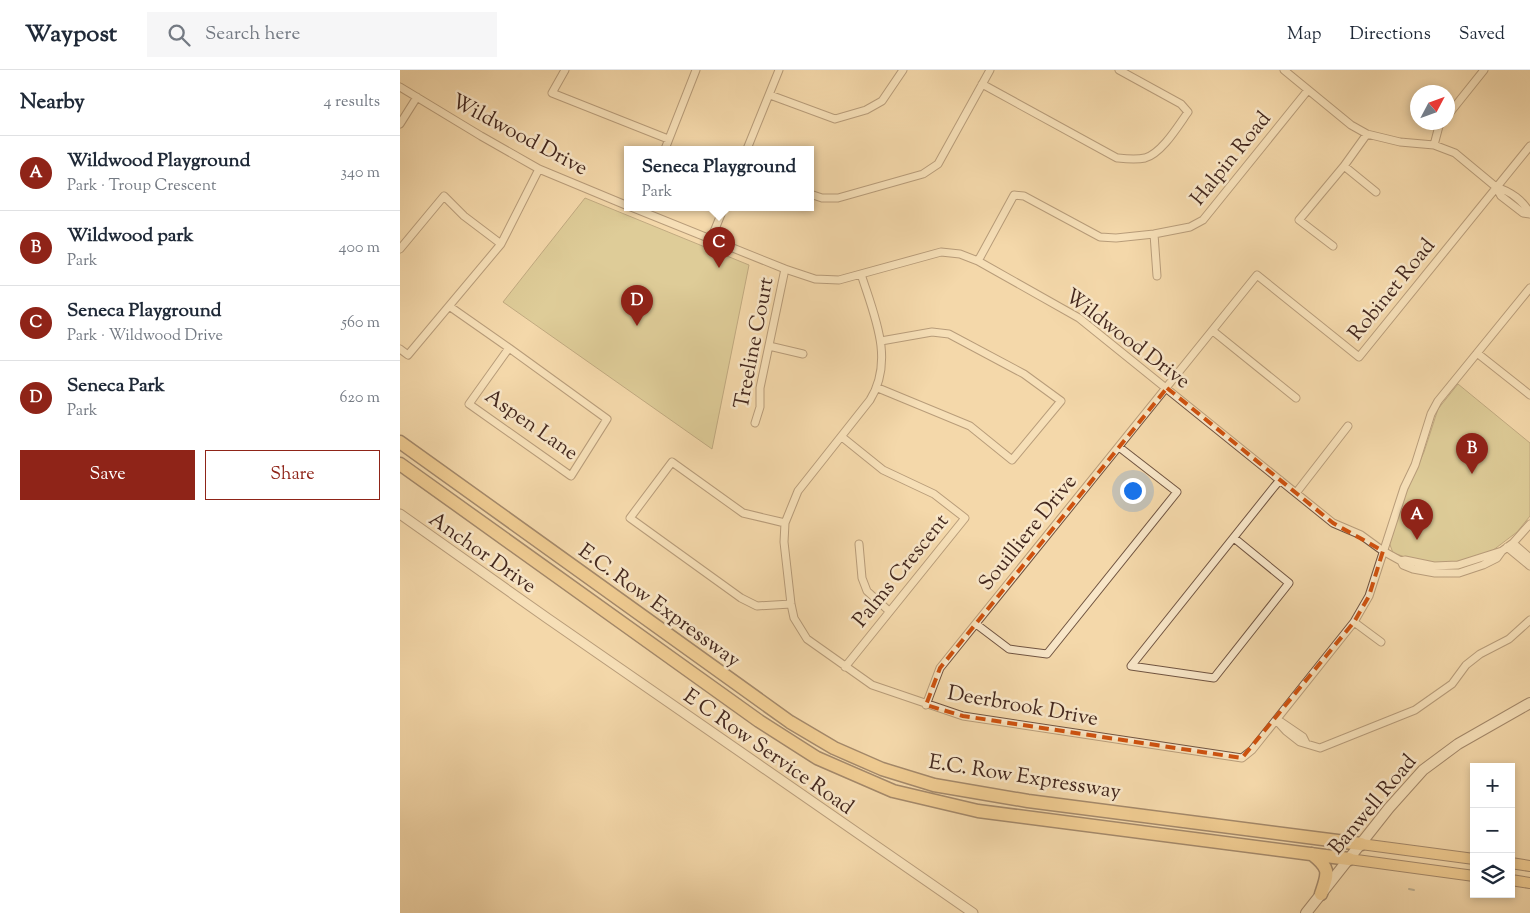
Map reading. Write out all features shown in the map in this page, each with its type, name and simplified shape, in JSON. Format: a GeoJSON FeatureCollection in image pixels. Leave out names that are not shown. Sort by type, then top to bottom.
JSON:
{"type":"FeatureCollection","features":[{"type":"Feature","properties":{"kind":"highway","name":"E.C. Row Expressway"},"geometry":{"type":"LineString","coordinates":[[400,442],[790,722],[834,748],[882,768],[934,785],[1028,801],[1361,844]]}},
{"type":"Feature","properties":{"kind":"highway","name":"E.C. Row Expressway"},"geometry":{"type":"LineString","coordinates":[[400,464],[760,722],[817,758],[893,791],[978,811],[1349,859]]}},
{"type":"Feature","properties":{"kind":"highway"},"geometry":{"type":"LineString","coordinates":[[1312,854],[1327,869],[1327,877],[1321,894]]}},
{"type":"Feature","properties":{"kind":"main road","name":"Banwell Road"},"geometry":{"type":"LineString","coordinates":[[1306,913],[1389,808],[1430,763],[1458,744],[1530,703]]}},
{"type":"Feature","properties":{"kind":"main road","name":"E.C. Row Expressway"},"geometry":{"type":"LineString","coordinates":[[1361,844],[1470,858]]}},
{"type":"Feature","properties":{"kind":"main road","name":"E.C. Row Expressway"},"geometry":{"type":"LineString","coordinates":[[1349,859],[1470,875]]}},
{"type":"Feature","properties":{"kind":"main road"},"geometry":{"type":"LineString","coordinates":[[1515,864],[1530,866]]}},
{"type":"Feature","properties":{"kind":"main road"},"geometry":{"type":"LineString","coordinates":[[1515,881],[1530,883]]}},
{"type":"Feature","properties":{"kind":"street"},"geometry":{"type":"LineString","coordinates":[[565,70],[552,93],[668,140]]}},
{"type":"Feature","properties":{"kind":"street"},"geometry":{"type":"LineString","coordinates":[[666,146],[696,70]]}},
{"type":"Feature","properties":{"kind":"street"},"geometry":{"type":"LineString","coordinates":[[749,146],[779,70]]}},
{"type":"Feature","properties":{"kind":"street"},"geometry":{"type":"LineString","coordinates":[[770,95],[835,120],[866,110],[882,101],[903,70]]}},
{"type":"Feature","properties":{"kind":"street"},"geometry":{"type":"LineString","coordinates":[[814,195],[822,198],[838,198],[923,174],[938,164],[990,70]]}},
{"type":"Feature","properties":{"kind":"street"},"geometry":{"type":"LineString","coordinates":[[982,84],[1117,158],[1133,160],[1146,158],[1158,151],[1188,112],[1181,104],[1119,70]]}},
{"type":"Feature","properties":{"kind":"street"},"geometry":{"type":"LineString","coordinates":[[1284,70],[1351,125],[1367,134],[1400,142],[1434,145],[1455,153],[1496,187],[1506,190],[1527,206],[1530,214]]}},
{"type":"Feature","properties":{"kind":"street"},"geometry":{"type":"LineString","coordinates":[[1455,106],[1484,70]]}},
{"type":"Feature","properties":{"kind":"street","name":"Wildwood Drive"},"geometry":{"type":"LineString","coordinates":[[400,87],[480,136],[539,169],[624,204]]}},
{"type":"Feature","properties":{"kind":"street","name":"Halpin Road"},"geometry":{"type":"LineString","coordinates":[[978,261],[1014,195],[1024,196],[1100,237],[1116,238],[1190,228],[1203,220],[1308,90]]}},
{"type":"Feature","properties":{"kind":"street"},"geometry":{"type":"LineString","coordinates":[[400,124],[417,98]]}},
{"type":"Feature","properties":{"kind":"street"},"geometry":{"type":"LineString","coordinates":[[1434,145],[1438,130]]}},
{"type":"Feature","properties":{"kind":"street"},"geometry":{"type":"LineString","coordinates":[[1333,246],[1299,220],[1344,166],[1367,134]]}},
{"type":"Feature","properties":{"kind":"street","name":"Robinet Road"},"geometry":{"type":"LineString","coordinates":[[1167,388],[1258,275],[1359,357],[1530,146]]}},
{"type":"Feature","properties":{"kind":"street"},"geometry":{"type":"LineString","coordinates":[[1344,166],[1376,192]]}},
{"type":"Feature","properties":{"kind":"street"},"geometry":{"type":"LineString","coordinates":[[400,349],[408,355],[501,244],[539,169]]}},
{"type":"Feature","properties":{"kind":"street"},"geometry":{"type":"LineString","coordinates":[[400,249],[444,196],[464,216],[501,244]]}},
{"type":"Feature","properties":{"kind":"street","name":"Wildwood Drive"},"geometry":{"type":"LineString","coordinates":[[647,211],[785,269],[815,279],[839,280],[941,252],[960,254],[978,261],[1079,318],[1333,523],[1361,535],[1401,561],[1405,560],[1434,566],[1458,565],[1507,547]]}},
{"type":"Feature","properties":{"kind":"street"},"geometry":{"type":"LineString","coordinates":[[711,239],[722,211]]}},
{"type":"Feature","properties":{"kind":"street"},"geometry":{"type":"LineString","coordinates":[[1154,234],[1157,276]]}},
{"type":"Feature","properties":{"kind":"street","name":"Treeline Court"},"geometry":{"type":"LineString","coordinates":[[755,423],[760,407],[760,388],[785,269]]}},
{"type":"Feature","properties":{"kind":"street","name":"Deerbrook Drive"},"geometry":{"type":"LineString","coordinates":[[862,274],[881,341],[883,367],[878,388],[842,437],[798,490],[785,523],[784,542],[791,604],[794,618],[807,639],[872,686],[963,716],[1242,758],[1252,750],[1276,720]]}},
{"type":"Feature","properties":{"kind":"street"},"geometry":{"type":"LineString","coordinates":[[1530,288],[1438,401],[1431,414],[1415,464],[1404,488],[1369,596],[1354,622],[1276,720],[1297,732],[1306,743],[1320,748],[1415,710],[1452,684],[1466,664],[1480,654],[1509,639],[1530,620]]}},
{"type":"Feature","properties":{"kind":"street","name":"Aspen Lane"},"geometry":{"type":"LineString","coordinates":[[449,306],[509,348],[607,419],[571,476],[469,404],[509,348]]}},
{"type":"Feature","properties":{"kind":"street"},"geometry":{"type":"LineString","coordinates":[[1213,331],[1296,398]]}},
{"type":"Feature","properties":{"kind":"street"},"geometry":{"type":"LineString","coordinates":[[878,388],[970,426],[1012,460],[1061,400],[1024,374],[949,334],[932,332],[881,341]]}},
{"type":"Feature","properties":{"kind":"street"},"geometry":{"type":"LineString","coordinates":[[769,346],[803,354]]}},
{"type":"Feature","properties":{"kind":"street"},"geometry":{"type":"LineString","coordinates":[[1477,353],[1530,395]]}},
{"type":"Feature","properties":{"kind":"street","name":"Souilliere Drive"},"geometry":{"type":"LineString","coordinates":[[926,705],[940,668],[1167,388]]}},
{"type":"Feature","properties":{"kind":"street"},"geometry":{"type":"LineString","coordinates":[[1296,493],[1348,426]]}},
{"type":"Feature","properties":{"kind":"street","name":"Palms Crescent"},"geometry":{"type":"LineString","coordinates":[[842,437],[883,470],[934,494],[965,518],[845,666]]}},
{"type":"Feature","properties":{"kind":"street"},"geometry":{"type":"LineString","coordinates":[[976,624],[1009,649],[1047,654],[1177,492],[1119,447]]}},
{"type":"Feature","properties":{"kind":"street"},"geometry":{"type":"LineString","coordinates":[[785,523],[743,513],[672,462],[630,518],[741,598],[757,606],[791,604]]}},
{"type":"Feature","properties":{"kind":"street"},"geometry":{"type":"LineString","coordinates":[[1234,538],[1289,583],[1220,671],[1214,678],[1131,666],[1280,480]]}},
{"type":"Feature","properties":{"kind":"street","name":"Anchor Drive"},"geometry":{"type":"LineString","coordinates":[[400,514],[546,618]]}},
{"type":"Feature","properties":{"kind":"street"},"geometry":{"type":"LineString","coordinates":[[1507,547],[1530,524]]}},
{"type":"Feature","properties":{"kind":"street"},"geometry":{"type":"LineString","coordinates":[[859,544],[862,578],[866,591],[889,611]]}},
{"type":"Feature","properties":{"kind":"street"},"geometry":{"type":"LineString","coordinates":[[1507,547],[1530,558]]}},
{"type":"Feature","properties":{"kind":"street"},"geometry":{"type":"LineString","coordinates":[[1507,547],[1530,566]]}},
{"type":"Feature","properties":{"kind":"street","name":"E C Row Service Road"},"geometry":{"type":"LineString","coordinates":[[546,618],[972,913]]}},
{"type":"Feature","properties":{"kind":"street"},"geometry":{"type":"LineString","coordinates":[[1354,622],[1381,642]]}},
{"type":"Feature","properties":{"kind":"highlighted area"},"geometry":{"type":"Polygon","coordinates":[[[1167,388],[1333,523],[1383,551],[1369,596],[1354,622],[1242,758],[963,716],[926,705],[940,668],[1167,388]]]}},
{"type":"Feature","properties":{"kind":"shaded area"},"geometry":{"type":"Polygon","coordinates":[[[585,198],[749,265],[712,449],[503,302],[585,198]]]}},
{"type":"Feature","properties":{"kind":"shaded area"},"geometry":{"type":"Polygon","coordinates":[[[1458,384],[1530,443],[1530,516],[1517,532],[1488,554],[1454,565],[1421,562],[1393,553],[1389,542],[1405,495],[1424,452],[1438,409],[1458,384]]]}},
{"type":"Feature","properties":{"kind":"waterway"},"geometry":{"type":"LineString","coordinates":[[1409,889],[1414,890]]}},
{"type":"Feature","properties":{"kind":"place","name":"Seneca Playground"},"geometry":{"type":"Point","coordinates":[719,268]}},
{"type":"Feature","properties":{"kind":"place","name":"Seneca Park"},"geometry":{"type":"Point","coordinates":[637,326]}},
{"type":"Feature","properties":{"kind":"place","name":"Wildwood park"},"geometry":{"type":"Point","coordinates":[1472,474]}},
{"type":"Feature","properties":{"kind":"place","name":"Wildwood Playground"},"geometry":{"type":"Point","coordinates":[1417,540]}}]}
